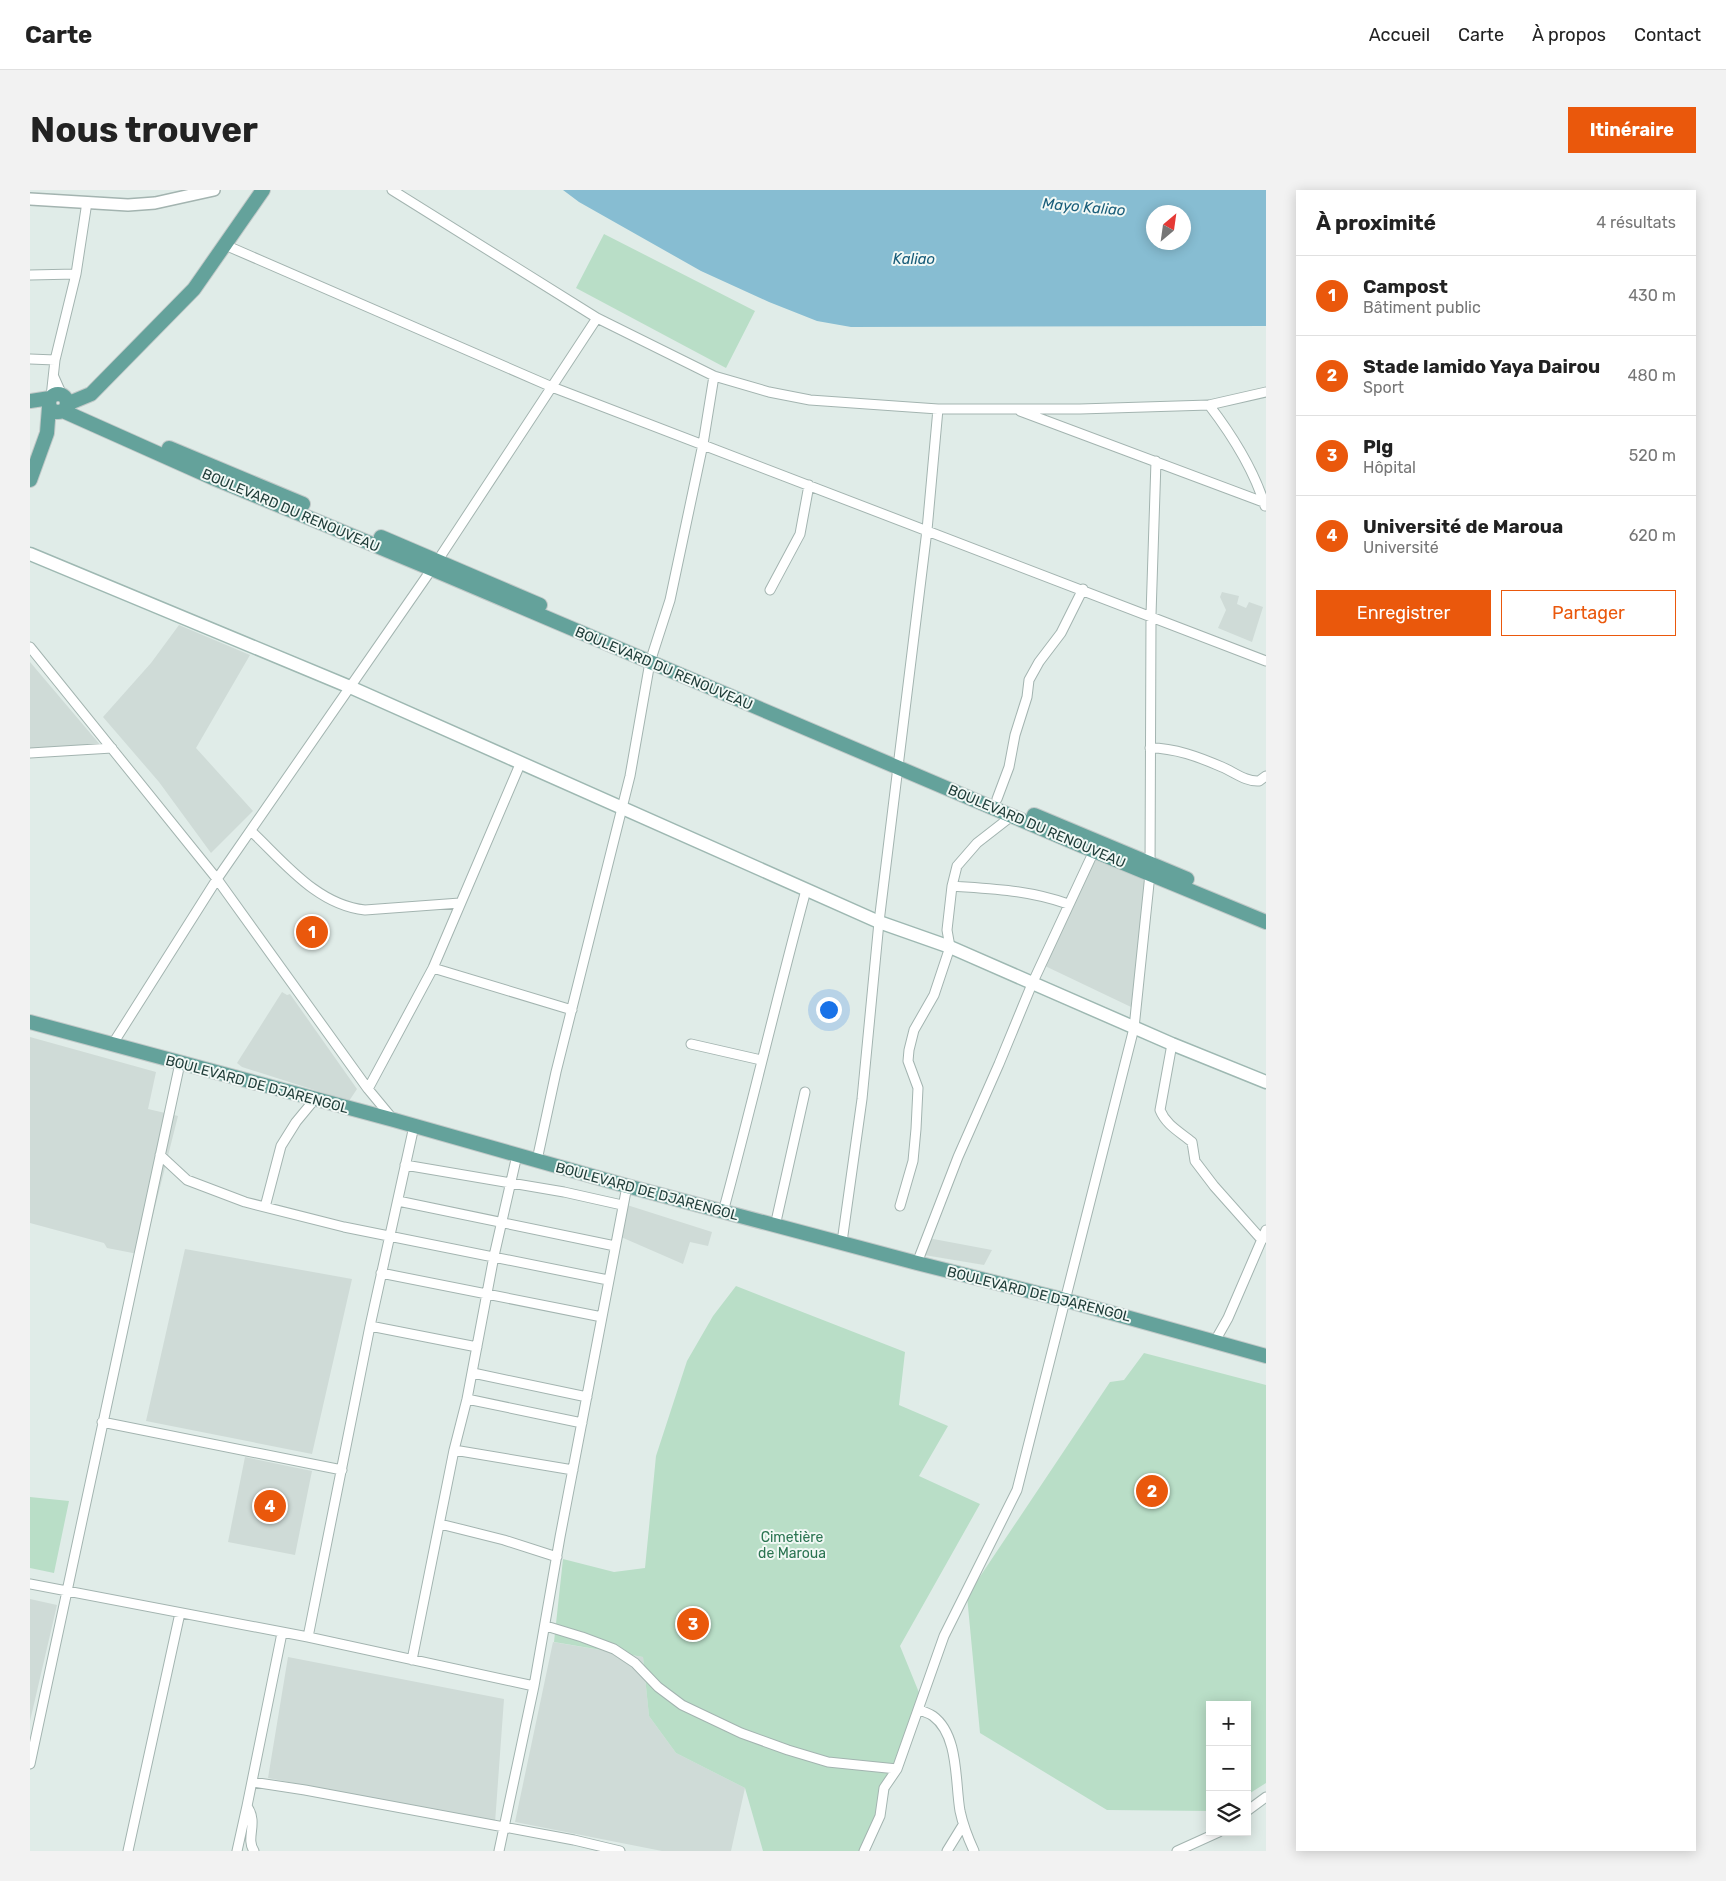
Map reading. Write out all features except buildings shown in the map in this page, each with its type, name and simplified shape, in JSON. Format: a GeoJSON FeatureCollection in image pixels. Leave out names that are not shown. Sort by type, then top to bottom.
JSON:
{"type":"FeatureCollection","features":[{"type":"Feature","properties":{"kind":"main road"},"geometry":{"type":"LineString","coordinates":[[30,401],[59,403],[91,394],[194,289],[263,190]]}},
{"type":"Feature","properties":{"kind":"main road"},"geometry":{"type":"LineString","coordinates":[[30,480],[59,403]]}},
{"type":"Feature","properties":{"kind":"main road","name":"BOULEVARD DU RENOUVEAU"},"geometry":{"type":"LineString","coordinates":[[59,403],[213,478],[435,564],[651,658],[899,762],[997,799],[1266,922]]}},
{"type":"Feature","properties":{"kind":"main road"},"geometry":{"type":"LineString","coordinates":[[30,554],[350,687],[622,806],[879,922],[950,947],[1134,1028],[1266,1082]]}},
{"type":"Feature","properties":{"kind":"main road","name":"BOULEVARD DU RENOUVEAU"},"geometry":{"type":"LineString","coordinates":[[899,762],[1094,851],[1150,869],[1266,912]]}},
{"type":"Feature","properties":{"kind":"main road","name":"BOULEVARD DE DJARENGOL"},"geometry":{"type":"LineString","coordinates":[[30,1022],[394,1120],[723,1212],[1065,1300],[1266,1356]]}},
{"type":"Feature","properties":{"kind":"street"},"geometry":{"type":"LineString","coordinates":[[30,199],[128,205],[155,203],[214,190]]}},
{"type":"Feature","properties":{"kind":"street"},"geometry":{"type":"LineString","coordinates":[[392,190],[597,318],[714,376],[769,392],[810,400],[938,409],[1125,408],[1209,405],[1266,392]]}},
{"type":"Feature","properties":{"kind":"street"},"geometry":{"type":"LineString","coordinates":[[59,403],[54,377],[55,360],[76,274],[87,202]]}},
{"type":"Feature","properties":{"kind":"street"},"geometry":{"type":"LineString","coordinates":[[225,245],[552,387],[1151,615],[1266,661]]}},
{"type":"Feature","properties":{"kind":"street"},"geometry":{"type":"LineString","coordinates":[[30,275],[76,274]]}},
{"type":"Feature","properties":{"kind":"street"},"geometry":{"type":"LineString","coordinates":[[112,1045],[217,878],[435,564],[597,318]]}},
{"type":"Feature","properties":{"kind":"street"},"geometry":{"type":"LineString","coordinates":[[30,360],[55,360]]}},
{"type":"Feature","properties":{"kind":"street"},"geometry":{"type":"LineString","coordinates":[[536,1160],[630,776],[651,658],[670,600],[703,444],[714,376]]}},
{"type":"Feature","properties":{"kind":"street"},"geometry":{"type":"LineString","coordinates":[[1209,405],[1231,436],[1260,490],[1265,505]]}},
{"type":"Feature","properties":{"kind":"street"},"geometry":{"type":"LineString","coordinates":[[842,1242],[862,1099],[879,922],[927,530],[938,409]]}},
{"type":"Feature","properties":{"kind":"street"},"geometry":{"type":"LineString","coordinates":[[1014,409],[1265,505]]}},
{"type":"Feature","properties":{"kind":"street"},"geometry":{"type":"LineString","coordinates":[[864,1851],[880,1816],[884,1788],[897,1768],[944,1636],[1017,1490],[1134,1028],[1150,869],[1151,615],[1156,462]]}},
{"type":"Feature","properties":{"kind":"street"},"geometry":{"type":"LineString","coordinates":[[770,590],[800,534],[809,485]]}},
{"type":"Feature","properties":{"kind":"street"},"geometry":{"type":"LineString","coordinates":[[997,799],[1009,767],[1027,697],[1029,680],[1039,662],[1061,633],[1083,589]]}},
{"type":"Feature","properties":{"kind":"street"},"geometry":{"type":"LineString","coordinates":[[30,647],[217,878],[368,1089],[394,1120]]}},
{"type":"Feature","properties":{"kind":"street"},"geometry":{"type":"LineString","coordinates":[[30,753],[112,748]]}},
{"type":"Feature","properties":{"kind":"street"},"geometry":{"type":"LineString","coordinates":[[1150,748],[1171,749],[1184,753],[1221,766],[1250,780],[1259,781],[1266,776]]}},
{"type":"Feature","properties":{"kind":"street"},"geometry":{"type":"LineString","coordinates":[[368,1089],[433,968],[521,762]]}},
{"type":"Feature","properties":{"kind":"street"},"geometry":{"type":"LineString","coordinates":[[900,1206],[913,1161],[916,1129],[918,1088],[908,1061],[909,1050],[914,1030],[934,995],[950,947],[947,935],[952,886],[957,866],[965,854],[977,843],[1013,815]]}},
{"type":"Feature","properties":{"kind":"street"},"geometry":{"type":"LineString","coordinates":[[251,831],[314,890],[344,906],[365,910],[460,903]]}},
{"type":"Feature","properties":{"kind":"street"},"geometry":{"type":"LineString","coordinates":[[917,1263],[958,1157],[1032,984],[1094,851]]}},
{"type":"Feature","properties":{"kind":"street"},"geometry":{"type":"LineString","coordinates":[[952,886],[1020,891],[1046,896],[1068,904]]}},
{"type":"Feature","properties":{"kind":"street"},"geometry":{"type":"LineString","coordinates":[[723,1212],[806,890]]}},
{"type":"Feature","properties":{"kind":"street"},"geometry":{"type":"LineString","coordinates":[[433,968],[572,1010]]}},
{"type":"Feature","properties":{"kind":"street"},"geometry":{"type":"LineString","coordinates":[[690,1044],[761,1060]]}},
{"type":"Feature","properties":{"kind":"street"},"geometry":{"type":"LineString","coordinates":[[1172,1044],[1160,1110],[1171,1126],[1192,1142],[1195,1161],[1214,1186],[1262,1240]]}},
{"type":"Feature","properties":{"kind":"street"},"geometry":{"type":"LineString","coordinates":[[30,1764],[180,1063]]}},
{"type":"Feature","properties":{"kind":"street"},"geometry":{"type":"LineString","coordinates":[[775,1226],[805,1092]]}},
{"type":"Feature","properties":{"kind":"street"},"geometry":{"type":"LineString","coordinates":[[265,1208],[281,1146],[296,1122],[315,1099]]}},
{"type":"Feature","properties":{"kind":"street"},"geometry":{"type":"LineString","coordinates":[[308,1637],[370,1326],[414,1126]]}},
{"type":"Feature","properties":{"kind":"street"},"geometry":{"type":"LineString","coordinates":[[160,1155],[186,1180],[229,1197],[265,1208],[313,1220],[608,1280]]}},
{"type":"Feature","properties":{"kind":"street"},"geometry":{"type":"LineString","coordinates":[[412,1660],[454,1450],[478,1347],[501,1222],[517,1155]]}},
{"type":"Feature","properties":{"kind":"street"},"geometry":{"type":"LineString","coordinates":[[405,1165],[564,1192],[622,1204]]}},
{"type":"Feature","properties":{"kind":"street"},"geometry":{"type":"LineString","coordinates":[[499,1851],[546,1626],[557,1556],[622,1204],[627,1186]]}},
{"type":"Feature","properties":{"kind":"street"},"geometry":{"type":"LineString","coordinates":[[398,1201],[615,1246]]}},
{"type":"Feature","properties":{"kind":"street"},"geometry":{"type":"LineString","coordinates":[[1215,1341],[1228,1318],[1266,1230]]}},
{"type":"Feature","properties":{"kind":"street"},"geometry":{"type":"LineString","coordinates":[[381,1273],[487,1292],[602,1317]]}},
{"type":"Feature","properties":{"kind":"street"},"geometry":{"type":"LineString","coordinates":[[370,1326],[478,1347]]}},
{"type":"Feature","properties":{"kind":"street"},"geometry":{"type":"LineString","coordinates":[[472,1373],[587,1397]]}},
{"type":"Feature","properties":{"kind":"street"},"geometry":{"type":"LineString","coordinates":[[467,1399],[582,1422]]}},
{"type":"Feature","properties":{"kind":"street"},"geometry":{"type":"LineString","coordinates":[[102,1422],[342,1470]]}},
{"type":"Feature","properties":{"kind":"street"},"geometry":{"type":"LineString","coordinates":[[454,1450],[573,1470]]}},
{"type":"Feature","properties":{"kind":"street"},"geometry":{"type":"LineString","coordinates":[[440,1524],[557,1556]]}},
{"type":"Feature","properties":{"kind":"street"},"geometry":{"type":"LineString","coordinates":[[30,1584],[308,1637],[534,1686]]}},
{"type":"Feature","properties":{"kind":"street"},"geometry":{"type":"LineString","coordinates":[[128,1851],[180,1613]]}},
{"type":"Feature","properties":{"kind":"street"},"geometry":{"type":"LineString","coordinates":[[546,1626],[614,1649],[635,1663],[658,1688],[682,1705],[741,1733],[828,1762],[897,1768]]}},
{"type":"Feature","properties":{"kind":"street"},"geometry":{"type":"LineString","coordinates":[[237,1851],[282,1633]]}},
{"type":"Feature","properties":{"kind":"street"},"geometry":{"type":"LineString","coordinates":[[919,1709],[941,1723],[947,1734],[955,1760],[963,1825],[974,1851]]}},
{"type":"Feature","properties":{"kind":"street"},"geometry":{"type":"LineString","coordinates":[[252,1782],[305,1790],[574,1840],[620,1851]]}},
{"type":"Feature","properties":{"kind":"street"},"geometry":{"type":"LineString","coordinates":[[1251,1808],[1266,1797]]}},
{"type":"Feature","properties":{"kind":"street"},"geometry":{"type":"LineString","coordinates":[[247,1806],[253,1820],[251,1844],[254,1851]]}},
{"type":"Feature","properties":{"kind":"street"},"geometry":{"type":"LineString","coordinates":[[947,1851],[963,1825]]}},
{"type":"Feature","properties":{"kind":"street"},"geometry":{"type":"LineString","coordinates":[[1177,1851],[1210,1836]]}},
{"type":"Feature","properties":{"kind":"shaded area"},"geometry":{"type":"Polygon","coordinates":[[[1222,592],[1239,596],[1237,604],[1246,608],[1249,602],[1263,607],[1252,642],[1218,628],[1226,610],[1220,597],[1222,592]]]}},
{"type":"Feature","properties":{"kind":"shaded area"},"geometry":{"type":"Polygon","coordinates":[[[179,625],[250,655],[196,748],[253,811],[211,853],[159,782],[103,717],[151,663],[179,625]]]}},
{"type":"Feature","properties":{"kind":"shaded area"},"geometry":{"type":"Polygon","coordinates":[[[30,662],[102,747],[30,751],[30,662]]]}},
{"type":"Feature","properties":{"kind":"shaded area"},"geometry":{"type":"Polygon","coordinates":[[[1094,854],[1146,879],[1131,1007],[1043,965],[1094,854]]]}},
{"type":"Feature","properties":{"kind":"shaded area"},"geometry":{"type":"Polygon","coordinates":[[[282,992],[287,995],[290,994],[357,1089],[349,1101],[242,1067],[237,1063],[282,992]]]}},
{"type":"Feature","properties":{"kind":"shaded area"},"geometry":{"type":"Polygon","coordinates":[[[30,1037],[156,1072],[148,1109],[178,1116],[143,1255],[107,1248],[104,1243],[30,1223],[30,1037]]]}},
{"type":"Feature","properties":{"kind":"shaded area"},"geometry":{"type":"Polygon","coordinates":[[[627,1205],[712,1232],[708,1246],[690,1242],[683,1264],[621,1237],[627,1205]]]}},
{"type":"Feature","properties":{"kind":"shaded area"},"geometry":{"type":"Polygon","coordinates":[[[928,1238],[992,1250],[984,1265],[924,1255],[928,1238]]]}},
{"type":"Feature","properties":{"kind":"shaded area"},"geometry":{"type":"Polygon","coordinates":[[[185,1249],[352,1279],[312,1454],[146,1421],[185,1249]]]}},
{"type":"Feature","properties":{"kind":"shaded area"},"geometry":{"type":"Polygon","coordinates":[[[245,1457],[312,1471],[295,1555],[228,1542],[245,1457]]]}},
{"type":"Feature","properties":{"kind":"shaded area"},"geometry":{"type":"Polygon","coordinates":[[[30,1599],[57,1605],[30,1721],[30,1599]]]}},
{"type":"Feature","properties":{"kind":"shaded area"},"geometry":{"type":"Polygon","coordinates":[[[553,1642],[643,1657],[649,1716],[676,1753],[745,1788],[731,1851],[662,1851],[515,1822],[553,1642]]]}},
{"type":"Feature","properties":{"kind":"shaded area"},"geometry":{"type":"Polygon","coordinates":[[[288,1657],[504,1699],[495,1823],[268,1778],[288,1657]]]}},
{"type":"Feature","properties":{"kind":"green space"},"geometry":{"type":"Polygon","coordinates":[[[604,234],[755,311],[726,368],[576,288],[604,234]]]}},
{"type":"Feature","properties":{"kind":"green space","name":"Cimetière de Maroua"},"geometry":{"type":"Polygon","coordinates":[[[736,1286],[905,1352],[899,1405],[948,1426],[919,1476],[980,1504],[900,1646],[920,1695],[895,1768],[882,1819],[860,1851],[763,1851],[745,1788],[676,1753],[649,1716],[643,1657],[554,1642],[563,1559],[614,1572],[645,1568],[656,1456],[687,1361],[713,1316],[736,1286]]]}},
{"type":"Feature","properties":{"kind":"green space"},"geometry":{"type":"Polygon","coordinates":[[[1144,1353],[1266,1385],[1266,1783],[1251,1792],[1251,1701],[1206,1701],[1206,1811],[1107,1810],[980,1733],[967,1596],[1110,1382],[1124,1380],[1144,1353]]]}},
{"type":"Feature","properties":{"kind":"green space"},"geometry":{"type":"Polygon","coordinates":[[[30,1497],[69,1501],[54,1573],[30,1568],[30,1497]]]}},
{"type":"Feature","properties":{"kind":"water","name":"Kaliao"},"geometry":{"type":"Polygon","coordinates":[[[563,190],[1266,190],[1266,326],[851,327],[817,321],[769,302],[701,271],[579,202],[563,190]]]}},
{"type":"Feature","properties":{"kind":"place","name":"Campost"},"geometry":{"type":"Point","coordinates":[312,932]}},
{"type":"Feature","properties":{"kind":"place","name":"Stade lamido Yaya Dairou"},"geometry":{"type":"Point","coordinates":[1152,1491]}},
{"type":"Feature","properties":{"kind":"place","name":"Université de Maroua"},"geometry":{"type":"Point","coordinates":[270,1506]}},
{"type":"Feature","properties":{"kind":"place","name":"Plg"},"geometry":{"type":"Point","coordinates":[693,1624]}},
{"type":"Feature","properties":{"kind":"water label","name":"Mayo Kaliao"},"geometry":{"type":"Point","coordinates":[1084,207]}}]}
